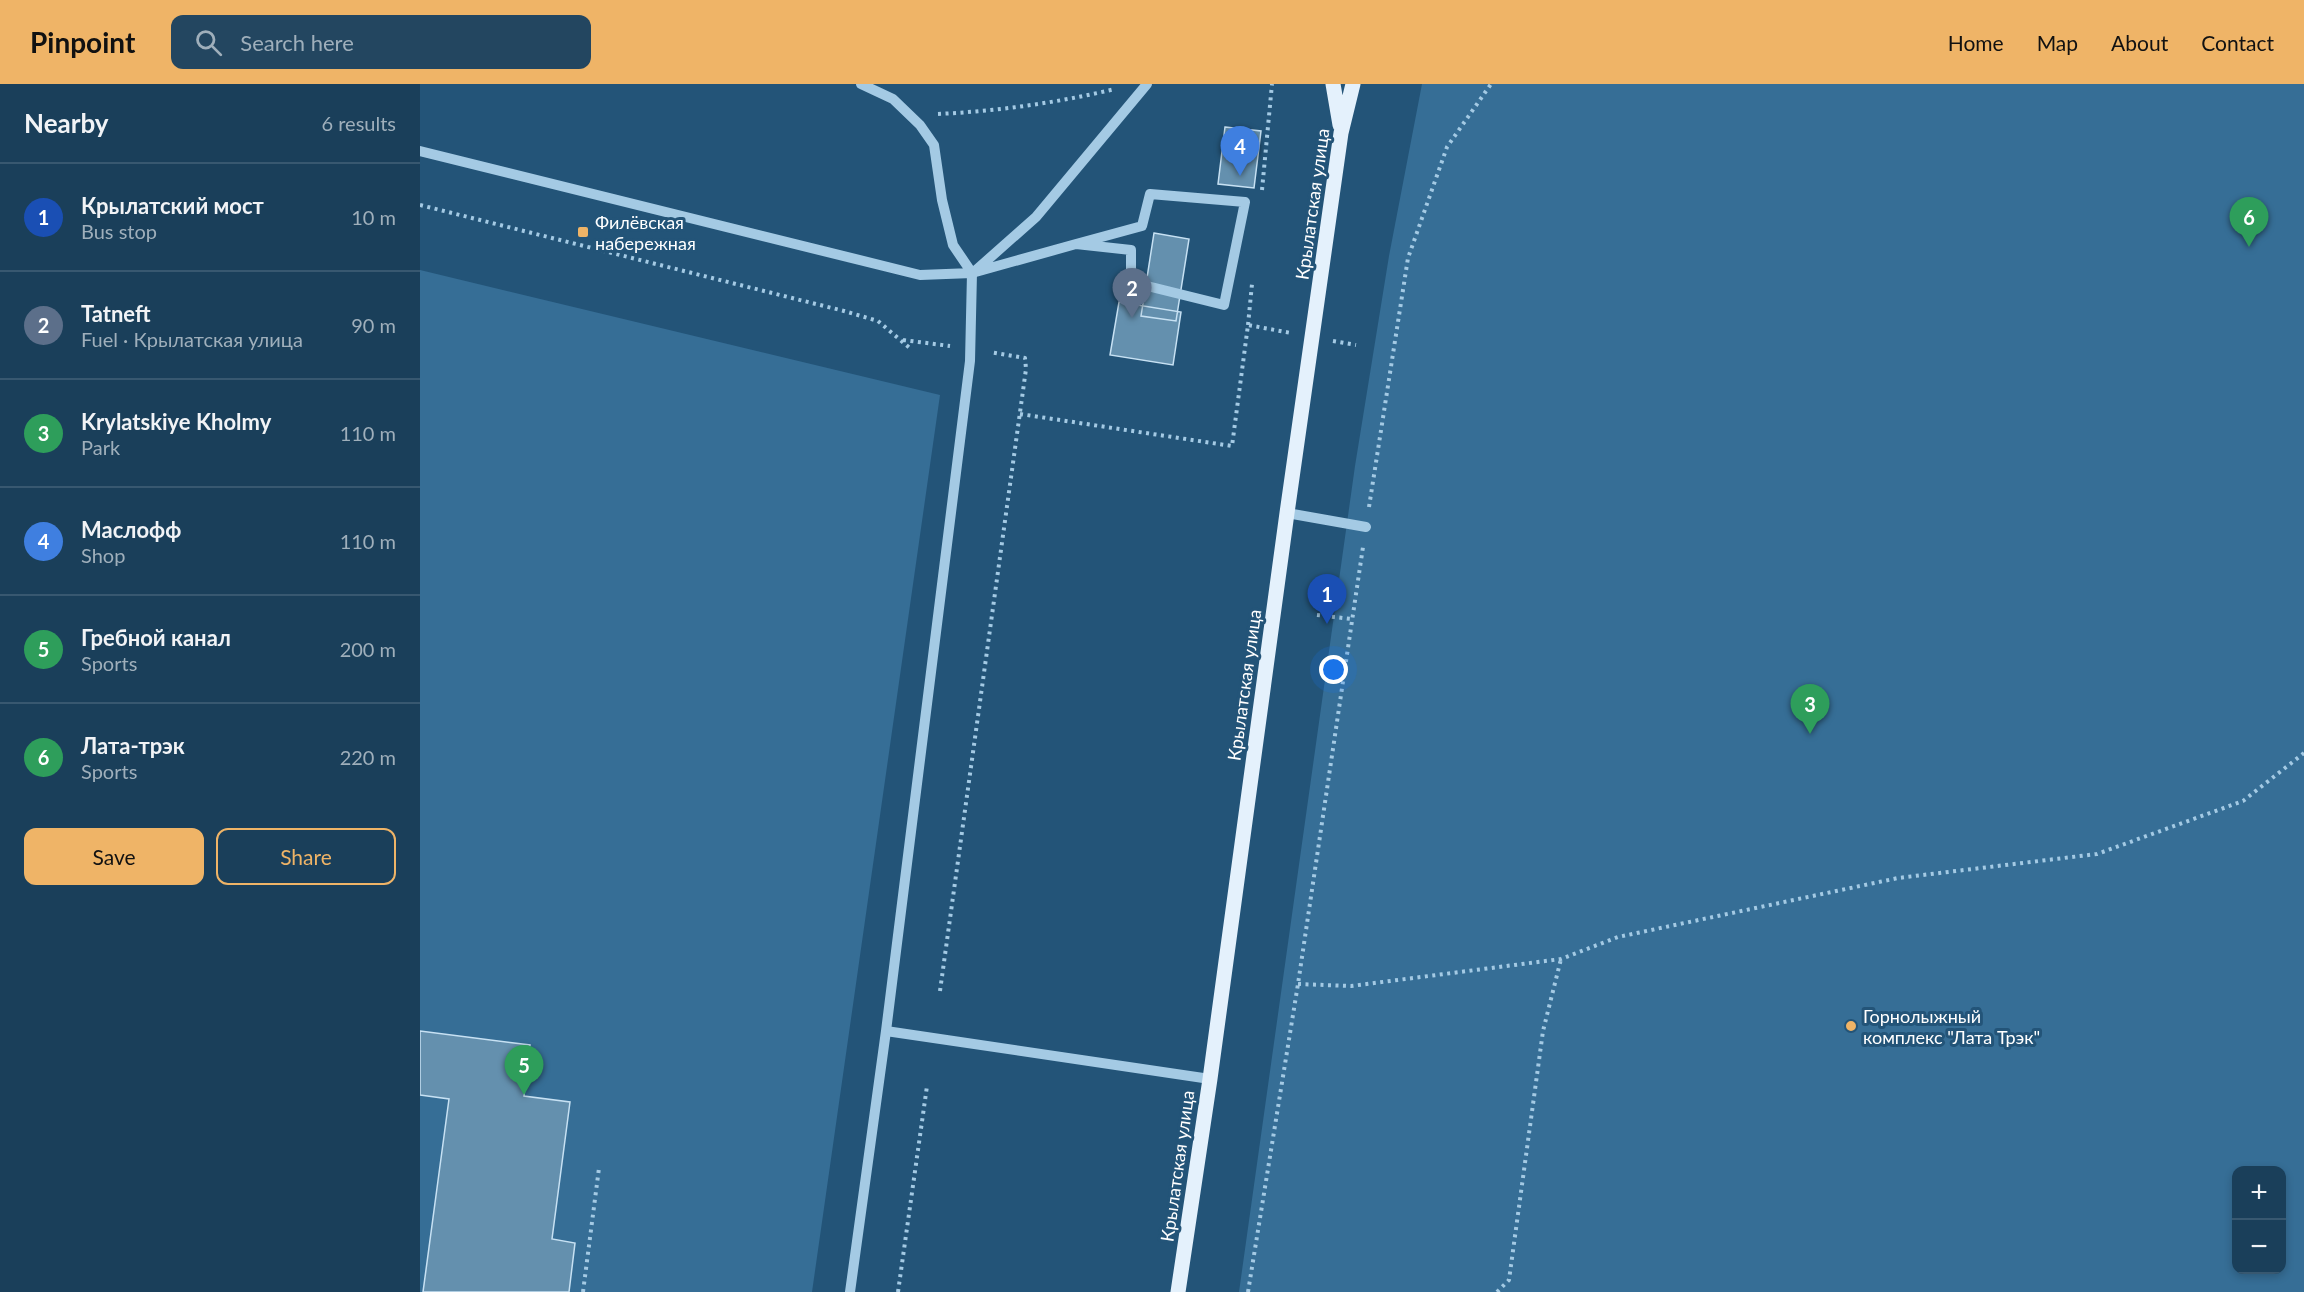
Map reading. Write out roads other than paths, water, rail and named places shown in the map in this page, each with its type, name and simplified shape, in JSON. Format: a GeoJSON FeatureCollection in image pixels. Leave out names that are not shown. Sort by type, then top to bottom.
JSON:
{"type":"FeatureCollection","features":[{"type":"Feature","properties":{"kind":"main road"},"geometry":{"type":"LineString","coordinates":[[1333,84],[1341,133]]}},
{"type":"Feature","properties":{"kind":"main road","name":"Крылатская улица"},"geometry":{"type":"LineString","coordinates":[[1178,1292],[1210,1079],[1341,133],[1353,84]]}},
{"type":"Feature","properties":{"kind":"street"},"geometry":{"type":"LineString","coordinates":[[850,1292],[886,1031],[970,361],[972,273],[953,245],[942,200],[934,145],[920,125],[893,99],[861,84]]}},
{"type":"Feature","properties":{"kind":"street"},"geometry":{"type":"LineString","coordinates":[[972,273],[1036,217],[1148,84]]}},
{"type":"Feature","properties":{"kind":"street"},"geometry":{"type":"LineString","coordinates":[[420,151],[920,275],[972,273],[1076,244],[1142,226],[1150,194],[1245,202],[1224,305],[1131,282],[1131,250],[1076,244]]}},
{"type":"Feature","properties":{"kind":"street"},"geometry":{"type":"LineString","coordinates":[[1287,513],[1366,527]]}},
{"type":"Feature","properties":{"kind":"street"},"geometry":{"type":"LineString","coordinates":[[886,1031],[1210,1079]]}},
{"type":"Feature","properties":{"kind":"place","name":"Маслофф"},"geometry":{"type":"Point","coordinates":[1240,176]}},
{"type":"Feature","properties":{"kind":"place","name":"Филёвская набережная"},"geometry":{"type":"Point","coordinates":[583,232]}},
{"type":"Feature","properties":{"kind":"place","name":"Лата-трэк"},"geometry":{"type":"Point","coordinates":[2249,247]}},
{"type":"Feature","properties":{"kind":"place","name":"Tatneft"},"geometry":{"type":"Point","coordinates":[1132,318]}},
{"type":"Feature","properties":{"kind":"place","name":"Крылатский мост"},"geometry":{"type":"Point","coordinates":[1327,624]}},
{"type":"Feature","properties":{"kind":"place","name":"Krylatskiye Kholmy"},"geometry":{"type":"Point","coordinates":[1810,734]}},
{"type":"Feature","properties":{"kind":"place","name":"Горнолыжный комплекс \"Лата Трэк\""},"geometry":{"type":"Point","coordinates":[1851,1026]}},
{"type":"Feature","properties":{"kind":"place","name":"Гребной канал"},"geometry":{"type":"Point","coordinates":[524,1095]}}]}
